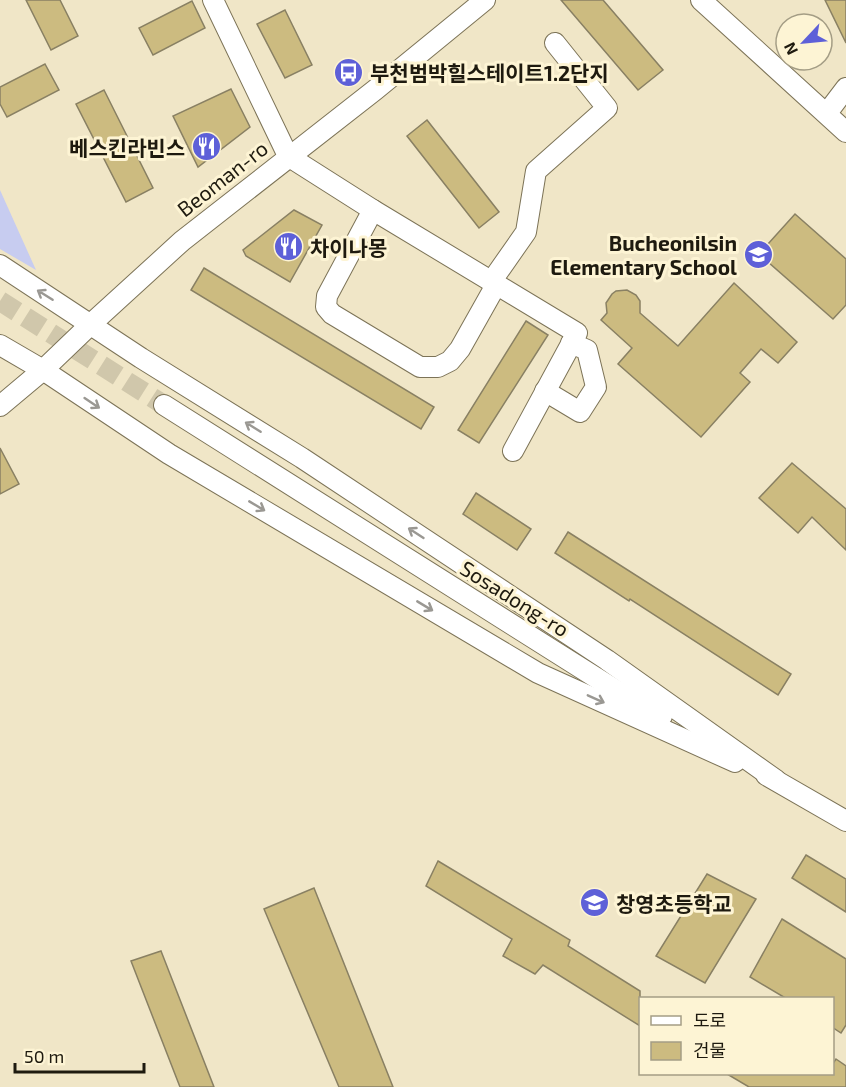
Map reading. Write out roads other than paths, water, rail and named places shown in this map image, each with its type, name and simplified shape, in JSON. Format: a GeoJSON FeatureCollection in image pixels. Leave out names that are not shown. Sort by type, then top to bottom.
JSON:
{"type":"FeatureCollection","features":[{"type":"Feature","properties":{"kind":"street"},"geometry":{"type":"LineString","coordinates":[[213,0],[288,156],[577,333],[513,451]]}},
{"type":"Feature","properties":{"kind":"street","name":"Beoman-ro"},"geometry":{"type":"LineString","coordinates":[[0,406],[43,370],[182,241],[375,90],[485,0]]}},
{"type":"Feature","properties":{"kind":"street"},"geometry":{"type":"LineString","coordinates":[[701,0],[846,132]]}},
{"type":"Feature","properties":{"kind":"street"},"geometry":{"type":"LineString","coordinates":[[373,210],[327,296],[326,307],[332,314],[420,367],[438,367],[450,361],[460,349],[494,283],[526,232],[536,171],[607,108],[555,43]]}},
{"type":"Feature","properties":{"kind":"street"},"geometry":{"type":"LineString","coordinates":[[827,113],[846,88]]}},
{"type":"Feature","properties":{"kind":"street"},"geometry":{"type":"LineString","coordinates":[[0,265],[141,358],[302,458],[598,653],[776,780]]}},
{"type":"Feature","properties":{"kind":"street"},"geometry":{"type":"LineString","coordinates":[[545,391],[580,412],[596,387],[587,350],[571,343]]}},
{"type":"Feature","properties":{"kind":"street"},"geometry":{"type":"LineString","coordinates":[[0,345],[43,370],[169,454],[538,673],[776,780]]}},
{"type":"Feature","properties":{"kind":"street","name":"Sosadong-ro"},"geometry":{"type":"LineString","coordinates":[[164,405],[622,694],[846,821]]}},
{"type":"Feature","properties":{"kind":"tunnel"},"geometry":{"type":"LineString","coordinates":[[0,301],[164,405]]}},
{"type":"Feature","properties":{"kind":"place","name":"부천범박힐스테이트1.2단지"},"geometry":{"type":"Point","coordinates":[349,72]}},
{"type":"Feature","properties":{"kind":"place","name":"베스킨라빈스"},"geometry":{"type":"Point","coordinates":[206,147]}},
{"type":"Feature","properties":{"kind":"place","name":"차이나몽"},"geometry":{"type":"Point","coordinates":[289,247]}},
{"type":"Feature","properties":{"kind":"place","name":"Bucheonilsin Elementary School"},"geometry":{"type":"Point","coordinates":[758,254]}},
{"type":"Feature","properties":{"kind":"place","name":"창영초등학교"},"geometry":{"type":"Point","coordinates":[595,903]}}]}
